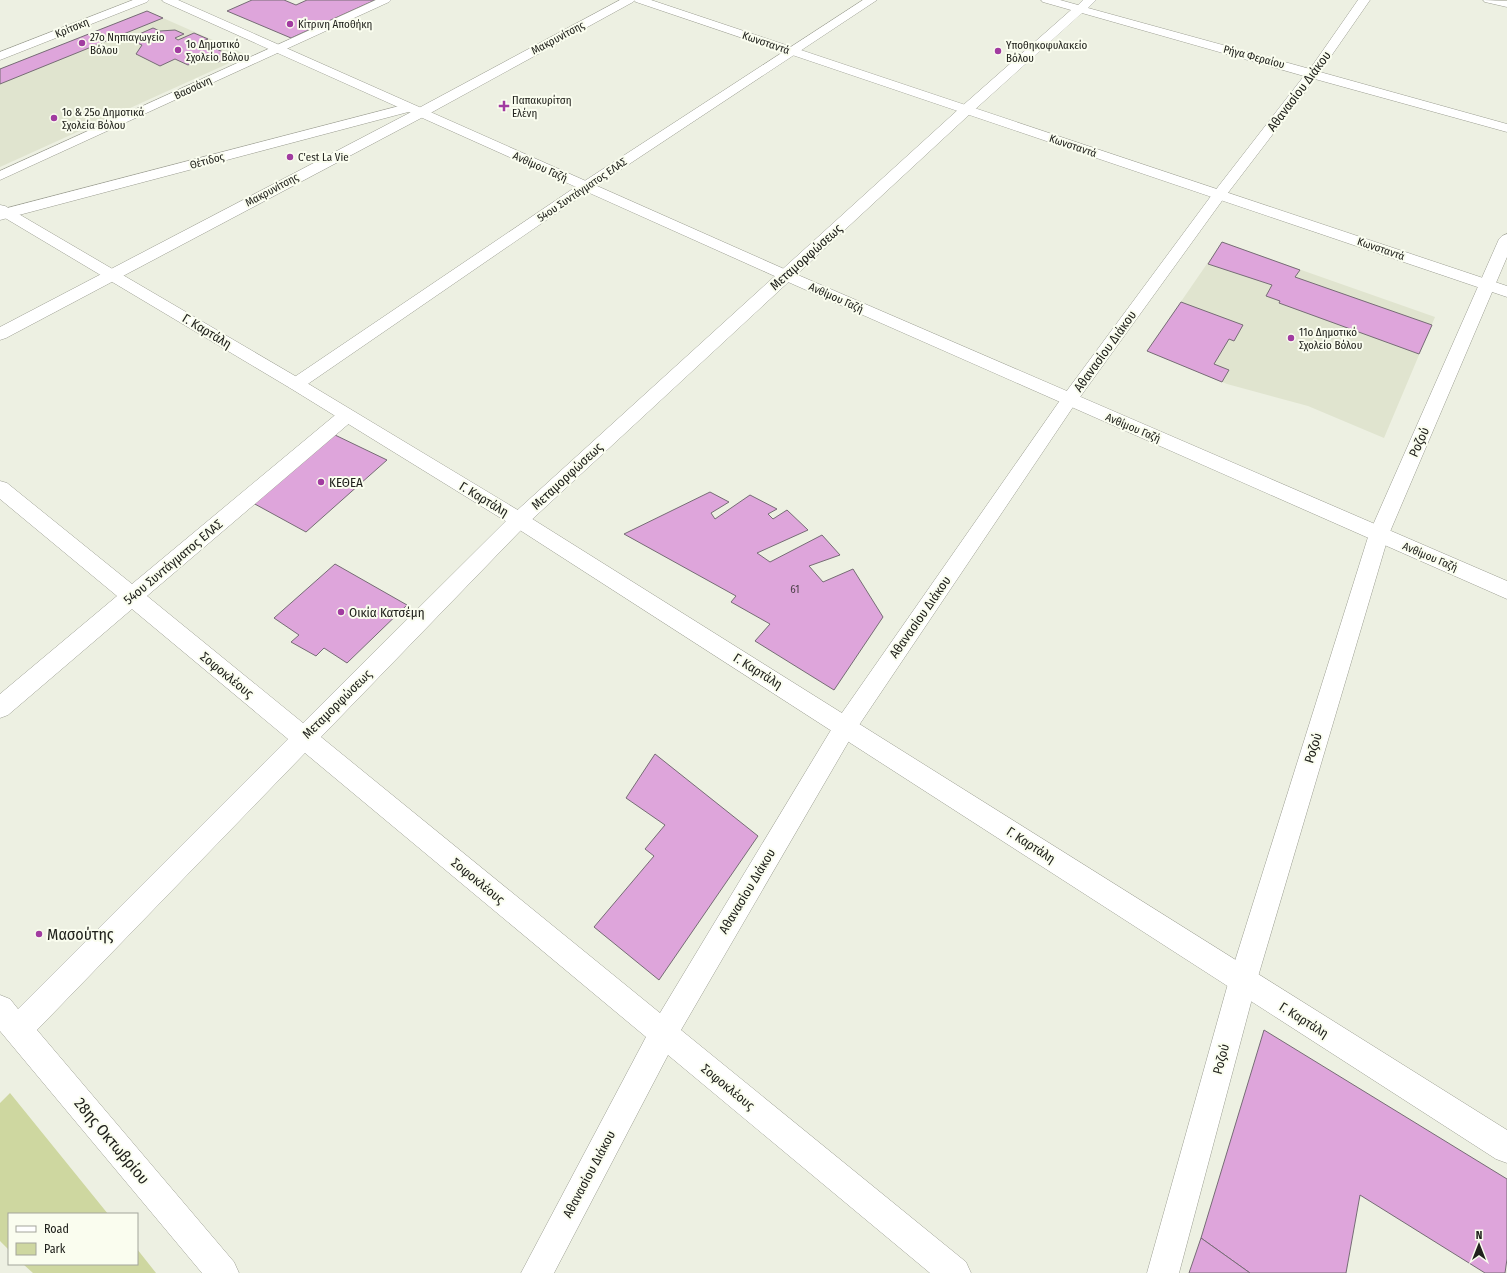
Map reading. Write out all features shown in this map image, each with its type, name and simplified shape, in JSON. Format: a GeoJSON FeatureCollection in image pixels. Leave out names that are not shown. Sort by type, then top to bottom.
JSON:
{"type":"FeatureCollection","features":[{"type":"Feature","properties":{"kind":"street","name":"Κρίτσκη"},"geometry":{"type":"LineString","coordinates":[[0,56],[143,0]]}},
{"type":"Feature","properties":{"kind":"street","name":"Ανθίμου Γαζή"},"geometry":{"type":"LineString","coordinates":[[168,0],[785,276],[1507,590]]}},
{"type":"Feature","properties":{"kind":"street","name":"Βασσάνη"},"geometry":{"type":"LineString","coordinates":[[0,176],[385,0]]}},
{"type":"Feature","properties":{"kind":"street","name":"Μακρυνίτσης"},"geometry":{"type":"LineString","coordinates":[[0,334],[414,110],[629,0]]}},
{"type":"Feature","properties":{"kind":"street","name":"Κωνσταντά"},"geometry":{"type":"LineString","coordinates":[[640,0],[1497,288]]}},
{"type":"Feature","properties":{"kind":"street","name":"54ου Συντάγματος ΕΛΑΣ"},"geometry":{"type":"LineString","coordinates":[[296,384],[585,187],[872,0]]}},
{"type":"Feature","properties":{"kind":"street","name":"Ρήγα Φεραίου"},"geometry":{"type":"LineString","coordinates":[[1047,0],[1085,5],[1313,73],[1507,128]]}},
{"type":"Feature","properties":{"kind":"street","name":"Αθανασίου Διάκου"},"geometry":{"type":"LineString","coordinates":[[536,1273],[663,1034],[845,726],[1069,400],[1219,195],[1313,73],[1364,0]]}},
{"type":"Feature","properties":{"kind":"street"},"geometry":{"type":"LineString","coordinates":[[1489,0],[1507,4]]}},
{"type":"Feature","properties":{"kind":"street","name":"Μεταμορφώσεως"},"geometry":{"type":"LineString","coordinates":[[9,1019],[304,738],[519,520],[966,110],[1085,5]]}},
{"type":"Feature","properties":{"kind":"street","name":"Θέτιδος"},"geometry":{"type":"LineString","coordinates":[[2,212],[414,110]]}},
{"type":"Feature","properties":{"kind":"street","name":"Γ. Καρτάλη"},"geometry":{"type":"LineString","coordinates":[[2,212],[111,274],[296,384],[346,416],[519,520],[1507,1148]]}},
{"type":"Feature","properties":{"kind":"street","name":"Ροζού"},"geometry":{"type":"LineString","coordinates":[[1163,1273],[1242,980],[1378,534],[1497,288],[1507,239]]}},
{"type":"Feature","properties":{"kind":"street","name":"54ου Συντάγματος ΕΛΑΣ"},"geometry":{"type":"LineString","coordinates":[[0,708],[346,416]]}},
{"type":"Feature","properties":{"kind":"street","name":"Σοφοκλέους"},"geometry":{"type":"LineString","coordinates":[[0,488],[955,1273]]}},
{"type":"Feature","properties":{"kind":"street","name":"28ης Οκτωβρίου"},"geometry":{"type":"LineString","coordinates":[[9,1019],[223,1273]]}},
{"type":"Feature","properties":{"kind":"shaded area","name":"1ο & 25ο Δημοτικά Σχολεία Βόλου"},"geometry":{"type":"Polygon","coordinates":[[[147,11],[247,55],[0,167],[0,69],[147,11]]]}},
{"type":"Feature","properties":{"kind":"shaded area","name":"11ο Δημοτικό Σχολείο Βόλου"},"geometry":{"type":"Polygon","coordinates":[[[1222,242],[1435,317],[1384,438],[1308,406],[1227,384],[1147,351],[1222,242]]]}},
{"type":"Feature","properties":{"kind":"green space"},"geometry":{"type":"Polygon","coordinates":[[[10,1093],[107,1213],[8,1213],[8,1249],[0,1241],[0,1103],[10,1093]]]}},
{"type":"Feature","properties":{"kind":"green space"},"geometry":{"type":"Polygon","coordinates":[[[138,1250],[156,1273],[33,1273],[24,1265],[138,1265],[138,1250]]]}},
{"type":"Feature","properties":{"kind":"building","name":"Κίτρινη Αποθήκη"},"geometry":{"type":"Polygon","coordinates":[[[252,0],[284,0],[296,5],[307,0],[375,0],[291,38],[227,11],[252,0]]]}},
{"type":"Feature","properties":{"kind":"building","name":"27ο Νηπιαγωγείο Βόλου"},"geometry":{"type":"Polygon","coordinates":[[[147,11],[163,18],[0,84],[0,69],[147,11]]]}},
{"type":"Feature","properties":{"kind":"building","name":"1ο Δημοτικό Σχολείο Βόλου"},"geometry":{"type":"Polygon","coordinates":[[[153,28],[160,31],[175,30],[184,34],[175,38],[178,40],[194,33],[208,39],[201,42],[232,56],[218,62],[206,57],[188,65],[175,59],[160,66],[136,54],[142,45],[128,39],[153,28]]]}},
{"type":"Feature","properties":{"kind":"building"},"geometry":{"type":"Polygon","coordinates":[[[1222,242],[1300,270],[1295,277],[1432,325],[1419,354],[1279,303],[1280,301],[1266,296],[1272,285],[1208,264],[1222,242]]]}},
{"type":"Feature","properties":{"kind":"building"},"geometry":{"type":"Polygon","coordinates":[[[1181,302],[1243,325],[1234,341],[1229,339],[1214,364],[1229,370],[1222,382],[1147,351],[1181,302]]]}},
{"type":"Feature","properties":{"kind":"building","name":"ΚΕΘΕΑ"},"geometry":{"type":"Polygon","coordinates":[[[335,435],[387,460],[306,532],[253,503],[335,435]]]}},
{"type":"Feature","properties":{"kind":"building"},"geometry":{"type":"Polygon","coordinates":[[[710,492],[729,502],[711,513],[715,519],[750,495],[777,509],[768,514],[773,519],[787,510],[808,530],[757,553],[770,562],[822,535],[840,555],[809,566],[823,582],[853,569],[883,617],[834,690],[755,641],[770,624],[731,602],[736,596],[624,534],[710,492]]]}},
{"type":"Feature","properties":{"kind":"building","name":"Οικία Κατσέμη"},"geometry":{"type":"Polygon","coordinates":[[[335,564],[407,605],[347,663],[324,648],[316,656],[291,642],[299,635],[274,618],[335,564]]]}},
{"type":"Feature","properties":{"kind":"building"},"geometry":{"type":"Polygon","coordinates":[[[655,754],[758,836],[659,980],[594,927],[654,856],[645,849],[665,825],[626,798],[655,754]]]}},
{"type":"Feature","properties":{"kind":"building"},"geometry":{"type":"Polygon","coordinates":[[[1264,1030],[1507,1179],[1507,1259],[1505,1273],[1485,1273],[1360,1195],[1346,1273],[1250,1273],[1201,1238],[1264,1030]]]}},
{"type":"Feature","properties":{"kind":"building"},"geometry":{"type":"Polygon","coordinates":[[[1201,1238],[1250,1273],[1189,1273],[1201,1238]]]}},
{"type":"Feature","properties":{"kind":"place","name":"Κίτρινη Αποθήκη"},"geometry":{"type":"Point","coordinates":[290,24]}},
{"type":"Feature","properties":{"kind":"place","name":"27ο Νηπιαγωγείο Βόλου"},"geometry":{"type":"Point","coordinates":[82,43]}},
{"type":"Feature","properties":{"kind":"place","name":"1ο Δημοτικό Σχολείο Βόλου"},"geometry":{"type":"Point","coordinates":[178,50]}},
{"type":"Feature","properties":{"kind":"place","name":"Υποθηκοφυλακείο Βόλου"},"geometry":{"type":"Point","coordinates":[998,51]}},
{"type":"Feature","properties":{"kind":"place","name":"Παπακυρίτση Ελένη"},"geometry":{"type":"Point","coordinates":[504,106]}},
{"type":"Feature","properties":{"kind":"place","name":"1ο & 25ο Δημοτικά Σχολεία Βόλου"},"geometry":{"type":"Point","coordinates":[54,118]}},
{"type":"Feature","properties":{"kind":"place","name":"C'est La Vie"},"geometry":{"type":"Point","coordinates":[290,157]}},
{"type":"Feature","properties":{"kind":"place","name":"11ο Δημοτικό Σχολείο Βόλου"},"geometry":{"type":"Point","coordinates":[1291,338]}},
{"type":"Feature","properties":{"kind":"place","name":"ΚΕΘΕΑ"},"geometry":{"type":"Point","coordinates":[321,482]}},
{"type":"Feature","properties":{"kind":"place","name":"Οικία Κατσέμη"},"geometry":{"type":"Point","coordinates":[341,612]}},
{"type":"Feature","properties":{"kind":"place","name":"Μασούτης"},"geometry":{"type":"Point","coordinates":[39,934]}}]}
